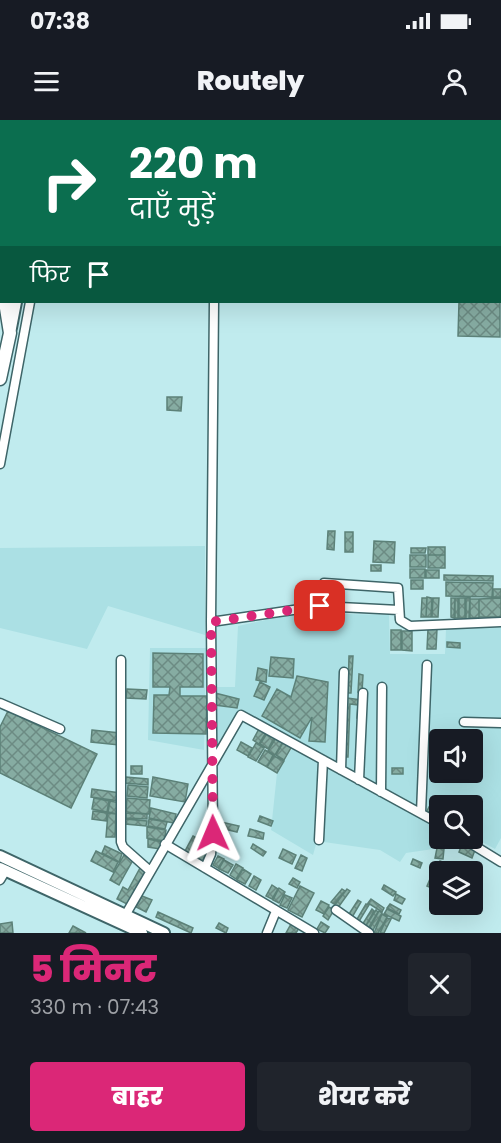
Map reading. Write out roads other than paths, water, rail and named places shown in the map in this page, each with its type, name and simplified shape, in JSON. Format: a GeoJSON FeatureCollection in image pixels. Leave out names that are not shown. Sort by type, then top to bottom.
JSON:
{"type":"FeatureCollection","features":[{"type":"Feature","properties":{"kind":"highway"},"geometry":{"type":"LineString","coordinates":[[0,379],[10,333],[5,303]]}},
{"type":"Feature","properties":{"kind":"main road"},"geometry":{"type":"LineString","coordinates":[[10,333],[16,303]]}},
{"type":"Feature","properties":{"kind":"main road"},"geometry":{"type":"LineString","coordinates":[[0,856],[161,932]]}},
{"type":"Feature","properties":{"kind":"main road"},"geometry":{"type":"LineString","coordinates":[[3,869],[142,933]]}},
{"type":"Feature","properties":{"kind":"street"},"geometry":{"type":"LineString","coordinates":[[0,464],[30,303]]}},
{"type":"Feature","properties":{"kind":"street"},"geometry":{"type":"LineString","coordinates":[[205,868],[211,854],[213,833],[211,622],[214,303]]}},
{"type":"Feature","properties":{"kind":"street"},"geometry":{"type":"LineString","coordinates":[[324,583],[396,588],[399,591],[401,621],[410,626],[501,622]]}},
{"type":"Feature","properties":{"kind":"street"},"geometry":{"type":"LineString","coordinates":[[211,622],[320,606],[399,610]]}},
{"type":"Feature","properties":{"kind":"street"},"geometry":{"type":"LineString","coordinates":[[121,660],[121,842],[123,848],[149,870]]}},
{"type":"Feature","properties":{"kind":"street"},"geometry":{"type":"LineString","coordinates":[[421,813],[427,665]]}},
{"type":"Feature","properties":{"kind":"street"},"geometry":{"type":"LineString","coordinates":[[342,770],[344,672]]}},
{"type":"Feature","properties":{"kind":"street"},"geometry":{"type":"LineString","coordinates":[[381,792],[382,687]]}},
{"type":"Feature","properties":{"kind":"street"},"geometry":{"type":"LineString","coordinates":[[359,780],[363,693]]}},
{"type":"Feature","properties":{"kind":"street"},"geometry":{"type":"LineString","coordinates":[[0,703],[60,729]]}},
{"type":"Feature","properties":{"kind":"street"},"geometry":{"type":"LineString","coordinates":[[126,914],[149,870],[241,715],[429,818]]}},
{"type":"Feature","properties":{"kind":"street"},"geometry":{"type":"LineString","coordinates":[[464,722],[501,723]]}},
{"type":"Feature","properties":{"kind":"street"},"geometry":{"type":"LineString","coordinates":[[319,840],[323,760]]}},
{"type":"Feature","properties":{"kind":"street"},"geometry":{"type":"LineString","coordinates":[[165,844],[314,933]]}},
{"type":"Feature","properties":{"kind":"street"},"geometry":{"type":"LineString","coordinates":[[480,849],[501,862]]}},
{"type":"Feature","properties":{"kind":"street"},"geometry":{"type":"LineString","coordinates":[[0,880],[3,869]]}},
{"type":"Feature","properties":{"kind":"street"},"geometry":{"type":"LineString","coordinates":[[336,910],[369,933]]}},
{"type":"Feature","properties":{"kind":"street"},"geometry":{"type":"LineString","coordinates":[[267,933],[276,911]]}}]}
